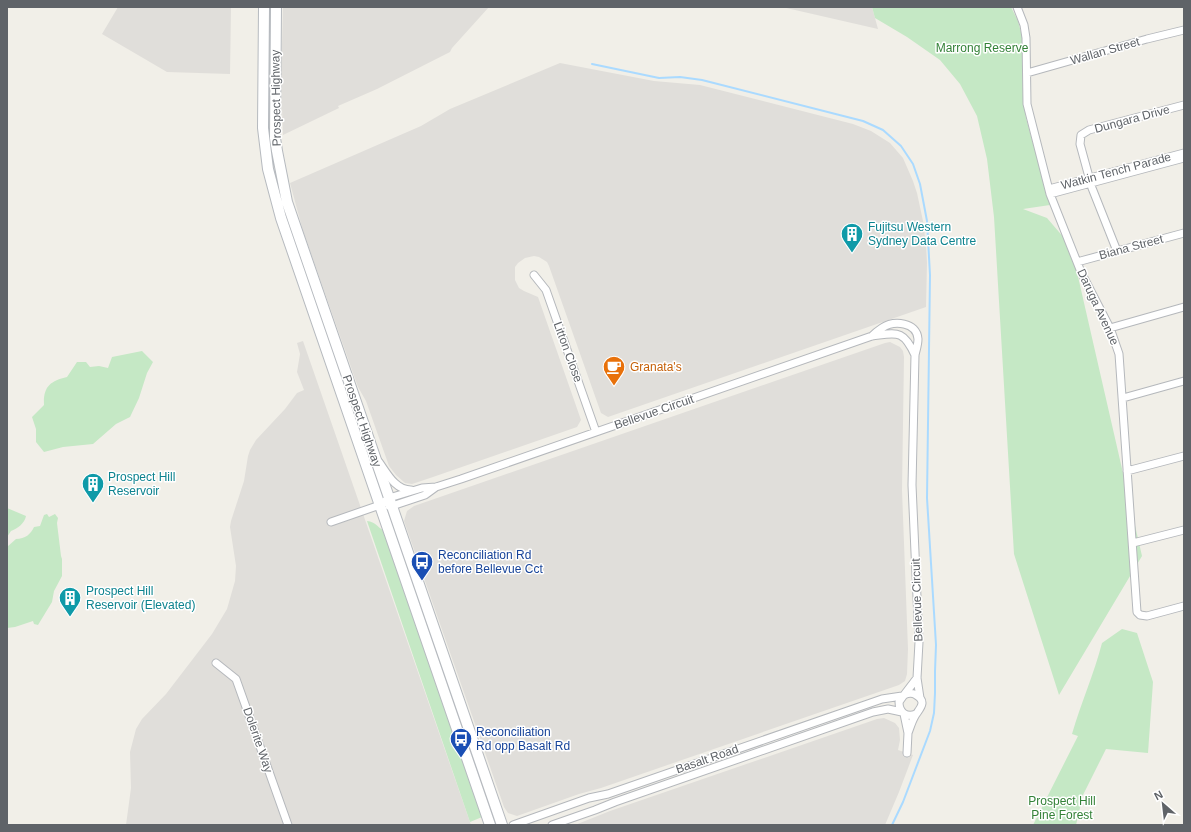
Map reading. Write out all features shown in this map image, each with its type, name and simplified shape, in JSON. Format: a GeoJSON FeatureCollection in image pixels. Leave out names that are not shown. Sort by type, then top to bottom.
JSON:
{"type":"FeatureCollection","features":[{"type":"Feature","properties":{"kind":"main road","name":"Prospect Highway"},"geometry":{"type":"LineString","coordinates":[[264,7],[263,128],[268,169],[281,218],[303,286],[490,825]]}},
{"type":"Feature","properties":{"kind":"main road","name":"Prospect Highway"},"geometry":{"type":"LineString","coordinates":[[276,7],[276,138],[284,190],[308,266],[502,825]]}},
{"type":"Feature","properties":{"kind":"street","name":"Daruga Avenue"},"geometry":{"type":"LineString","coordinates":[[1017,7],[1025,32],[1027,104],[1050,191],[1081,272],[1110,328],[1119,354],[1133,543],[1136,607],[1140,615],[1147,616],[1184,606]]}},
{"type":"Feature","properties":{"kind":"street","name":"Wallan Street"},"geometry":{"type":"LineString","coordinates":[[1027,73],[1184,30]]}},
{"type":"Feature","properties":{"kind":"street","name":"Dungara Drive"},"geometry":{"type":"LineString","coordinates":[[1090,180],[1080,144],[1081,135],[1089,130],[1184,105]]}},
{"type":"Feature","properties":{"kind":"street","name":"Watkin Tench Parade"},"geometry":{"type":"LineString","coordinates":[[1050,191],[1184,153]]}},
{"type":"Feature","properties":{"kind":"street","name":"Watkin Tench Parade"},"geometry":{"type":"LineString","coordinates":[[1090,180],[1184,158]]}},
{"type":"Feature","properties":{"kind":"street"},"geometry":{"type":"LineString","coordinates":[[1090,180],[1117,251]]}},
{"type":"Feature","properties":{"kind":"street","name":"Biana Street"},"geometry":{"type":"LineString","coordinates":[[1077,262],[1184,233]]}},
{"type":"Feature","properties":{"kind":"street","name":"Litton Close"},"geometry":{"type":"LineString","coordinates":[[534,275],[546,290],[596,432]]}},
{"type":"Feature","properties":{"kind":"street"},"geometry":{"type":"LineString","coordinates":[[1110,328],[1184,307]]}},
{"type":"Feature","properties":{"kind":"street","name":"Bellevue Circuit"},"geometry":{"type":"LineString","coordinates":[[872,336],[882,327],[899,323],[910,326],[918,339],[915,355],[912,485],[919,642],[917,678],[920,698]]}},
{"type":"Feature","properties":{"kind":"street","name":"Bellevue Circuit"},"geometry":{"type":"LineString","coordinates":[[391,502],[415,490],[436,487],[872,336],[899,334],[907,340],[915,355]]}},
{"type":"Feature","properties":{"kind":"street"},"geometry":{"type":"LineString","coordinates":[[1122,398],[1184,382]]}},
{"type":"Feature","properties":{"kind":"street"},"geometry":{"type":"LineString","coordinates":[[374,455],[397,486],[405,490],[415,490]]}},
{"type":"Feature","properties":{"kind":"street"},"geometry":{"type":"LineString","coordinates":[[1127,471],[1184,456]]}},
{"type":"Feature","properties":{"kind":"street","name":"Bellevue Circuit"},"geometry":{"type":"LineString","coordinates":[[330,522],[380,505],[425,495],[436,487]]}},
{"type":"Feature","properties":{"kind":"street"},"geometry":{"type":"LineString","coordinates":[[1133,543],[1184,530]]}},
{"type":"Feature","properties":{"kind":"street","name":"Dolerite Way"},"geometry":{"type":"LineString","coordinates":[[216,663],[236,679],[288,825]]}},
{"type":"Feature","properties":{"kind":"street"},"geometry":{"type":"LineString","coordinates":[[908,734],[903,713],[899,706],[900,699],[917,678]]}},
{"type":"Feature","properties":{"kind":"street"},"geometry":{"type":"LineString","coordinates":[[903,696],[910,693],[914,694],[920,698],[922,706],[916,714],[908,734],[906,753]]}},
{"type":"Feature","properties":{"kind":"street","name":"Basalt Road"},"geometry":{"type":"LineString","coordinates":[[513,825],[882,699],[903,696]]}},
{"type":"Feature","properties":{"kind":"street","name":"Basalt Road"},"geometry":{"type":"LineString","coordinates":[[552,825],[873,712],[888,709],[903,713]]}},
{"type":"Feature","properties":{"kind":"street"},"geometry":{"type":"LineString","coordinates":[[903,713],[908,716],[916,714]]}},
{"type":"Feature","properties":{"kind":"street"},"geometry":{"type":"LineString","coordinates":[[646,780],[649,790]]}},
{"type":"Feature","properties":{"kind":"shaded area"},"geometry":{"type":"Polygon","coordinates":[[[118,7],[231,7],[230,74],[167,72],[102,34],[118,7]]]}},
{"type":"Feature","properties":{"kind":"shaded area"},"geometry":{"type":"Polygon","coordinates":[[[283,7],[489,7],[450,52],[377,89],[338,106],[339,108],[283,135],[281,81],[283,7]]]}},
{"type":"Feature","properties":{"kind":"shaded area"},"geometry":{"type":"Polygon","coordinates":[[[782,7],[872,7],[878,29],[782,7]]]}},
{"type":"Feature","properties":{"kind":"shaded area"},"geometry":{"type":"Polygon","coordinates":[[[560,63],[654,81],[700,85],[853,124],[871,131],[890,143],[903,158],[917,193],[926,245],[926,307],[608,417],[601,413],[547,262],[534,256],[525,258],[515,267],[515,280],[519,288],[538,297],[581,420],[577,427],[412,484],[405,483],[389,466],[366,401],[358,387],[303,231],[290,183],[421,126],[450,109],[560,63]]]}},
{"type":"Feature","properties":{"kind":"shaded area"},"geometry":{"type":"Polygon","coordinates":[[[303,341],[471,825],[126,825],[131,788],[130,752],[136,729],[142,719],[166,694],[212,634],[227,609],[235,581],[236,566],[230,527],[244,481],[248,456],[256,440],[285,409],[297,393],[304,390],[297,372],[300,354],[297,343],[303,341]]]}},
{"type":"Feature","properties":{"kind":"shaded area"},"geometry":{"type":"Polygon","coordinates":[[[890,342],[900,347],[903,351],[904,357],[902,490],[908,649],[907,674],[905,681],[899,685],[517,816],[508,813],[504,807],[404,521],[407,511],[414,506],[890,342]]]}},
{"type":"Feature","properties":{"kind":"shaded area"},"geometry":{"type":"Polygon","coordinates":[[[884,718],[895,723],[899,728],[900,740],[898,750],[913,755],[885,825],[575,825],[610,811],[877,719],[884,718]]]}},
{"type":"Feature","properties":{"kind":"green space","name":"Marrong Reserve"},"geometry":{"type":"Polygon","coordinates":[[[872,7],[1011,7],[1018,21],[1022,36],[1023,99],[1026,118],[1050,205],[1023,209],[1047,218],[1071,246],[1142,556],[1059,695],[1014,554],[994,217],[987,159],[977,116],[960,84],[940,60],[907,37],[875,18],[872,7]]]}},
{"type":"Feature","properties":{"kind":"green space"},"geometry":{"type":"Polygon","coordinates":[[[142,351],[153,362],[147,373],[139,398],[130,417],[116,424],[93,444],[63,447],[44,452],[36,442],[36,429],[32,417],[44,405],[46,389],[52,383],[67,377],[77,362],[86,362],[90,367],[99,366],[108,368],[112,357],[142,351]]]}},
{"type":"Feature","properties":{"kind":"green space"},"geometry":{"type":"Polygon","coordinates":[[[7,508],[26,516],[22,523],[11,531],[7,537],[7,508]]]}},
{"type":"Feature","properties":{"kind":"green space"},"geometry":{"type":"Polygon","coordinates":[[[47,514],[49,517],[55,514],[58,518],[57,523],[62,559],[62,576],[54,591],[52,602],[38,625],[34,624],[33,621],[7,628],[7,547],[16,539],[27,536],[34,527],[40,526],[44,515],[47,514]]]}},
{"type":"Feature","properties":{"kind":"green space"},"geometry":{"type":"Polygon","coordinates":[[[367,521],[374,523],[383,530],[482,817],[470,822],[367,521]]]}},
{"type":"Feature","properties":{"kind":"green space","name":"Prospect Hill Pine Forest"},"geometry":{"type":"Polygon","coordinates":[[[1122,629],[1137,633],[1153,682],[1148,753],[1106,749],[1083,795],[1076,825],[1033,825],[1078,736],[1072,734],[1102,643],[1122,629]]]}},
{"type":"Feature","properties":{"kind":"waterway"},"geometry":{"type":"LineString","coordinates":[[592,64],[659,78],[680,77],[702,80],[863,121],[883,130],[901,146],[913,164],[920,184],[927,221],[930,275],[927,498],[936,645],[935,693],[934,713],[930,731],[903,802],[892,825]]}},
{"type":"Feature","properties":{"kind":"place","name":"Fujitsu Western Sydney Data Centre"},"geometry":{"type":"Point","coordinates":[852,254]}},
{"type":"Feature","properties":{"kind":"place","name":"Granata's"},"geometry":{"type":"Point","coordinates":[614,386]}},
{"type":"Feature","properties":{"kind":"place","name":"Prospect Hill Reservoir"},"geometry":{"type":"Point","coordinates":[93,504]}},
{"type":"Feature","properties":{"kind":"place","name":"Reconciliation Rd before Bellevue Cct"},"geometry":{"type":"Point","coordinates":[422,582]}},
{"type":"Feature","properties":{"kind":"place","name":"Prospect Hill Reservoir (Elevated)"},"geometry":{"type":"Point","coordinates":[70,618]}},
{"type":"Feature","properties":{"kind":"place","name":"Reconciliation Rd opp Basalt Rd"},"geometry":{"type":"Point","coordinates":[461,758]}}]}
